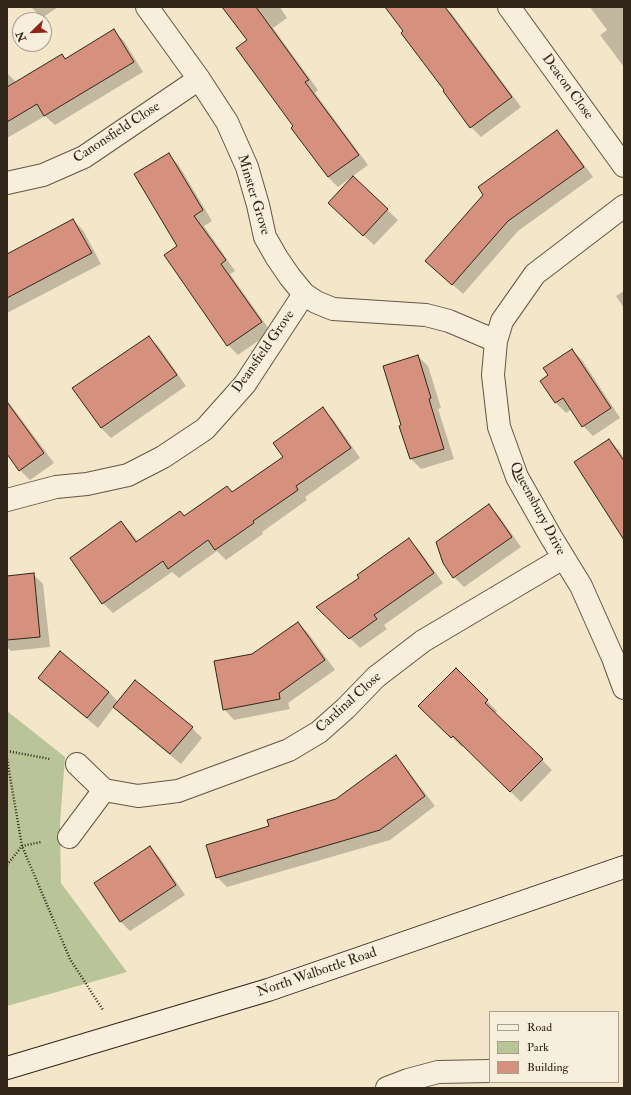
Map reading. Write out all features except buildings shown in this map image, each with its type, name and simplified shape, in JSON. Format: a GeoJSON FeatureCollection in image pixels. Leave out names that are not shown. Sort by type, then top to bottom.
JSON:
{"type":"FeatureCollection","features":[{"type":"Feature","properties":{"kind":"street","name":"Minster Grove"},"geometry":{"type":"LineString","coordinates":[[147,7],[199,79],[227,122],[247,168],[258,205],[265,237],[290,277],[304,294],[316,302],[333,309],[426,315],[449,321],[496,341]]}},
{"type":"Feature","properties":{"kind":"street","name":"Deacon Close"},"geometry":{"type":"LineString","coordinates":[[509,7],[624,166]]}},
{"type":"Feature","properties":{"kind":"street","name":"Canonsfield Close"},"geometry":{"type":"LineString","coordinates":[[7,183],[43,175],[84,157],[199,79]]}},
{"type":"Feature","properties":{"kind":"street","name":"Queensbury Drive"},"geometry":{"type":"LineString","coordinates":[[624,206],[535,274],[502,321],[496,341],[493,375],[499,427],[517,477],[563,558],[581,586],[613,658],[624,688]]}},
{"type":"Feature","properties":{"kind":"street","name":"Deansfield Grove"},"geometry":{"type":"LineString","coordinates":[[7,500],[56,487],[87,484],[128,475],[164,457],[204,429],[245,384],[304,294]]}},
{"type":"Feature","properties":{"kind":"street","name":"Cardinal Close"},"geometry":{"type":"LineString","coordinates":[[104,790],[138,796],[178,791],[289,750],[318,732],[346,708],[376,677],[423,641],[563,558]]}},
{"type":"Feature","properties":{"kind":"street"},"geometry":{"type":"LineString","coordinates":[[69,837],[104,790],[77,764]]}},
{"type":"Feature","properties":{"kind":"street","name":"North Walbottle Road"},"geometry":{"type":"LineString","coordinates":[[7,1068],[268,990],[624,867]]}},
{"type":"Feature","properties":{"kind":"street"},"geometry":{"type":"LineString","coordinates":[[386,1088],[438,1072],[489,1071]]}},
{"type":"Feature","properties":{"kind":"path"},"geometry":{"type":"LineString","coordinates":[[7,751],[77,764]]}},
{"type":"Feature","properties":{"kind":"path"},"geometry":{"type":"LineString","coordinates":[[7,759],[22,846],[70,959],[102,1008],[115,1036]]}},
{"type":"Feature","properties":{"kind":"path"},"geometry":{"type":"LineString","coordinates":[[7,865],[22,846],[69,837]]}},
{"type":"Feature","properties":{"kind":"green space"},"geometry":{"type":"Polygon","coordinates":[[[7,711],[65,757],[60,823],[61,883],[127,972],[7,1006],[7,711]]]}}]}
